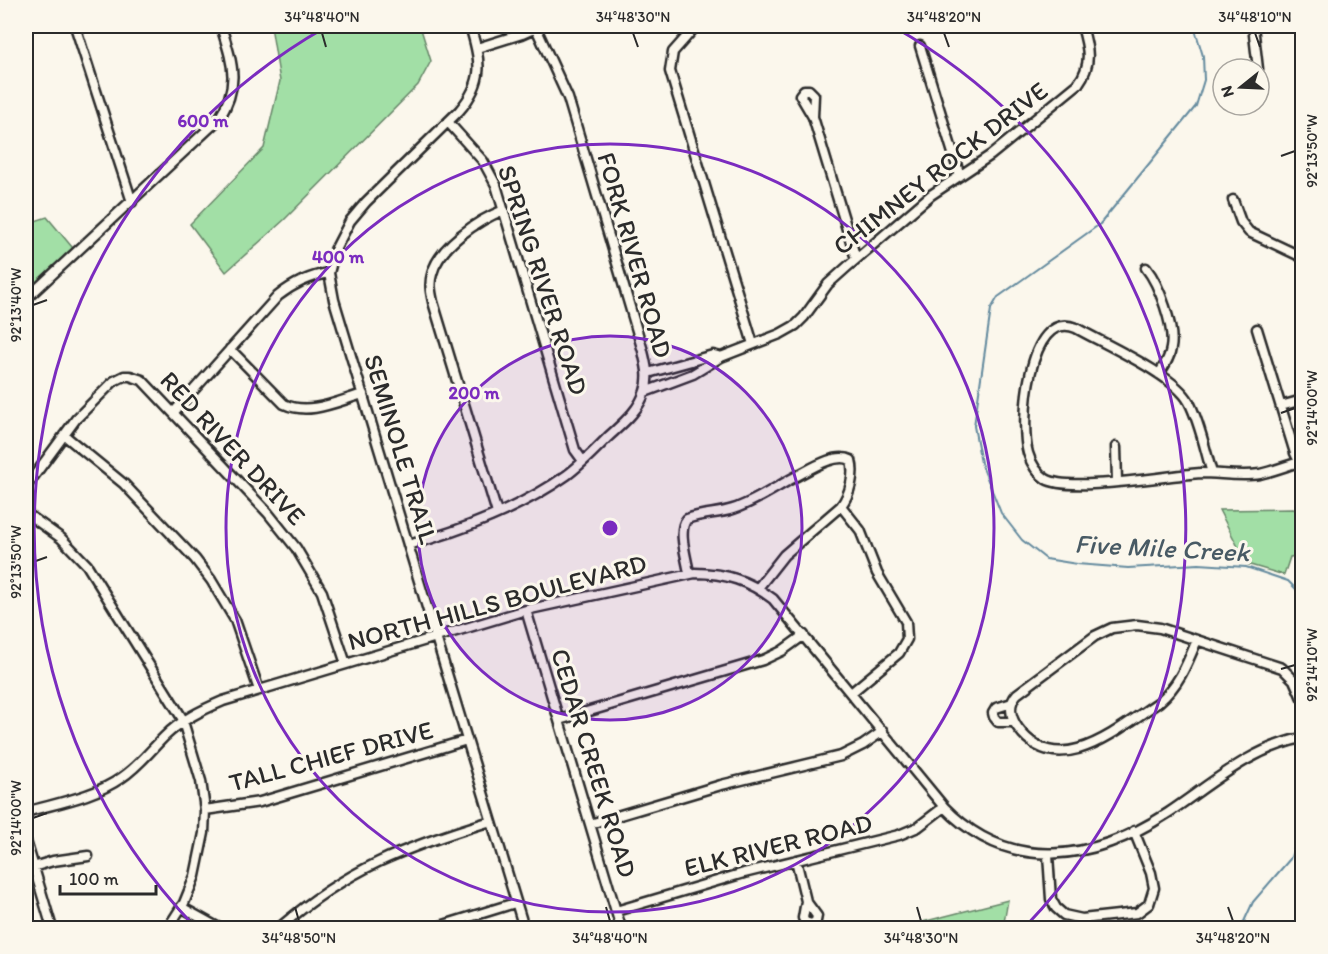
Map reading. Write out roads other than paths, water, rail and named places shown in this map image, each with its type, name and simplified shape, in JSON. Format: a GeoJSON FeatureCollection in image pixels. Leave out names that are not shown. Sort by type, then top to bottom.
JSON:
{"type":"FeatureCollection","features":[{"type":"Feature","properties":{"kind":"street"},"geometry":{"type":"LineString","coordinates":[[75,26],[132,202]]}},
{"type":"Feature","properties":{"kind":"street"},"geometry":{"type":"LineString","coordinates":[[26,299],[212,128],[224,110],[231,93],[234,74],[221,26]]}},
{"type":"Feature","properties":{"kind":"street","name":"SEMINOLE TRAIL"},"geometry":{"type":"LineString","coordinates":[[470,26],[477,48],[479,68],[476,85],[466,103],[359,209],[342,234],[329,273],[334,300],[524,928]]}},
{"type":"Feature","properties":{"kind":"street"},"geometry":{"type":"LineString","coordinates":[[696,26],[674,52],[670,71],[753,344]]}},
{"type":"Feature","properties":{"kind":"street","name":"CHIMNEY ROCK DRIVE"},"geometry":{"type":"LineString","coordinates":[[645,392],[693,374],[721,357],[780,334],[796,325],[828,284],[856,259],[931,195],[991,155],[1078,84],[1086,71],[1089,57],[1082,26]]}},
{"type":"Feature","properties":{"kind":"street"},"geometry":{"type":"LineString","coordinates":[[1253,26],[1257,57]]}},
{"type":"Feature","properties":{"kind":"street"},"geometry":{"type":"LineString","coordinates":[[477,48],[538,27]]}},
{"type":"Feature","properties":{"kind":"street","name":"FORK RIVER ROAD"},"geometry":{"type":"LineString","coordinates":[[408,545],[450,533],[497,513],[568,474],[628,418],[645,392],[648,373],[637,328],[568,98],[538,27]]}},
{"type":"Feature","properties":{"kind":"street"},"geometry":{"type":"LineString","coordinates":[[920,46],[960,176]]}},
{"type":"Feature","properties":{"kind":"street"},"geometry":{"type":"LineString","coordinates":[[813,117],[856,259]]}},
{"type":"Feature","properties":{"kind":"street","name":"SPRING RIVER ROAD"},"geometry":{"type":"LineString","coordinates":[[448,122],[483,161],[496,185],[575,450],[583,461]]}},
{"type":"Feature","properties":{"kind":"street"},"geometry":{"type":"LineString","coordinates":[[1233,200],[1241,222],[1249,232],[1302,257]]}},
{"type":"Feature","properties":{"kind":"street"},"geometry":{"type":"LineString","coordinates":[[497,513],[433,302],[430,282],[435,264],[448,248],[484,218],[504,210]]}},
{"type":"Feature","properties":{"kind":"street"},"geometry":{"type":"LineString","coordinates":[[1146,268],[1157,284],[1172,335],[1171,350],[1159,374]]}},
{"type":"Feature","properties":{"kind":"street"},"geometry":{"type":"LineString","coordinates":[[174,412],[278,296],[297,283],[329,273]]}},
{"type":"Feature","properties":{"kind":"street"},"geometry":{"type":"LineString","coordinates":[[1212,473],[1189,402],[1179,388],[1159,374],[1070,326],[1059,327],[1049,332],[1037,351],[1028,389],[1026,429],[1028,452],[1035,467],[1047,479],[1059,483],[1212,473],[1246,475],[1301,465],[1257,329]]}},
{"type":"Feature","properties":{"kind":"street"},"geometry":{"type":"LineString","coordinates":[[230,349],[284,404],[295,409],[309,410],[363,394]]}},
{"type":"Feature","properties":{"kind":"street","name":"CHIMNEY ROCK DRIVE"},"geometry":{"type":"LineString","coordinates":[[648,373],[713,355],[721,357]]}},
{"type":"Feature","properties":{"kind":"street","name":"RED RIVER DRIVE"},"geometry":{"type":"LineString","coordinates":[[26,487],[76,419],[114,381],[124,376],[137,377],[174,412],[268,513],[296,548],[322,592],[346,664]]}},
{"type":"Feature","properties":{"kind":"street"},"geometry":{"type":"LineString","coordinates":[[1281,406],[1302,400]]}},
{"type":"Feature","properties":{"kind":"street"},"geometry":{"type":"LineString","coordinates":[[64,435],[124,484],[195,559],[211,580],[239,629],[259,690]]}},
{"type":"Feature","properties":{"kind":"street"},"geometry":{"type":"LineString","coordinates":[[1116,447],[1117,481]]}},
{"type":"Feature","properties":{"kind":"street"},"geometry":{"type":"LineString","coordinates":[[689,573],[682,533],[682,525],[687,519],[723,512],[749,503],[829,461],[844,458],[852,462],[849,492],[841,506],[779,560],[758,588]]}},
{"type":"Feature","properties":{"kind":"street"},"geometry":{"type":"LineString","coordinates":[[841,506],[860,530],[877,573],[904,616],[908,632],[904,646],[899,653],[851,693]]}},
{"type":"Feature","properties":{"kind":"street"},"geometry":{"type":"LineString","coordinates":[[26,513],[61,538],[87,565],[183,722],[201,781],[205,810],[204,833],[200,859],[181,907],[168,928]]}},
{"type":"Feature","properties":{"kind":"street","name":"NORTH HILLS BOULEVARD"},"geometry":{"type":"LineString","coordinates":[[26,813],[97,791],[116,782],[131,771],[165,736],[183,722],[223,700],[526,610],[689,573],[719,574],[736,578],[758,588],[779,604],[944,807],[968,829],[1009,849],[1048,855],[1089,848],[1134,831],[1167,813],[1250,758],[1302,738]]}},
{"type":"Feature","properties":{"kind":"street","name":"CEDAR CREEK ROAD"},"geometry":{"type":"LineString","coordinates":[[526,610],[621,928]]}},
{"type":"Feature","properties":{"kind":"street"},"geometry":{"type":"LineString","coordinates":[[1197,640],[1182,675],[1170,693],[1087,747],[1063,753],[1043,749],[1028,739],[1014,722],[1011,711],[1017,694],[1095,636],[1112,628],[1130,625],[1146,625],[1197,640],[1282,668],[1294,680],[1302,698]]}},
{"type":"Feature","properties":{"kind":"street"},"geometry":{"type":"LineString","coordinates":[[559,720],[763,660],[782,651],[804,635]]}},
{"type":"Feature","properties":{"kind":"street"},"geometry":{"type":"LineString","coordinates":[[1012,703],[996,708],[993,713],[1000,722],[1014,722]]}},
{"type":"Feature","properties":{"kind":"street"},"geometry":{"type":"LineString","coordinates":[[590,824],[721,785],[841,756],[863,746],[883,731]]}},
{"type":"Feature","properties":{"kind":"street","name":"TALL CHIEF DRIVE"},"geometry":{"type":"LineString","coordinates":[[205,810],[251,804],[467,740]]}},
{"type":"Feature","properties":{"kind":"street","name":"ELK RIVER ROAD"},"geometry":{"type":"LineString","coordinates":[[616,910],[744,873],[899,835],[918,827],[944,807]]}},
{"type":"Feature","properties":{"kind":"street"},"geometry":{"type":"LineString","coordinates":[[279,928],[326,891],[371,864],[427,840],[491,821]]}},
{"type":"Feature","properties":{"kind":"street"},"geometry":{"type":"LineString","coordinates":[[1048,855],[1051,898],[1056,908],[1064,915],[1082,919],[1137,913],[1149,903],[1154,888],[1151,873],[1134,831]]}},
{"type":"Feature","properties":{"kind":"street"},"geometry":{"type":"LineString","coordinates":[[26,841],[52,928]]}},
{"type":"Feature","properties":{"kind":"street"},"geometry":{"type":"LineString","coordinates":[[33,867],[53,861],[88,856]]}},
{"type":"Feature","properties":{"kind":"street"},"geometry":{"type":"LineString","coordinates":[[796,860],[806,901]]}},
{"type":"Feature","properties":{"kind":"street"},"geometry":{"type":"LineString","coordinates":[[434,928],[515,903]]}},
{"type":"Feature","properties":{"kind":"street"},"geometry":{"type":"LineString","coordinates":[[181,907],[219,928]]}},
{"type":"Feature","properties":{"kind":"waterway","name":"Five Mile Creek"},"geometry":{"type":"LineString","coordinates":[[1194,26],[1203,56],[1204,80],[1196,106],[1100,224],[998,297],[991,309],[974,426],[981,463],[1001,513],[1022,540],[1046,559],[1128,568],[1199,564],[1246,567],[1288,581],[1302,600]]}},
{"type":"Feature","properties":{"kind":"waterway","name":"Five Mile Creek"},"geometry":{"type":"LineString","coordinates":[[1241,928],[1253,902],[1290,859],[1302,828]]}}]}
